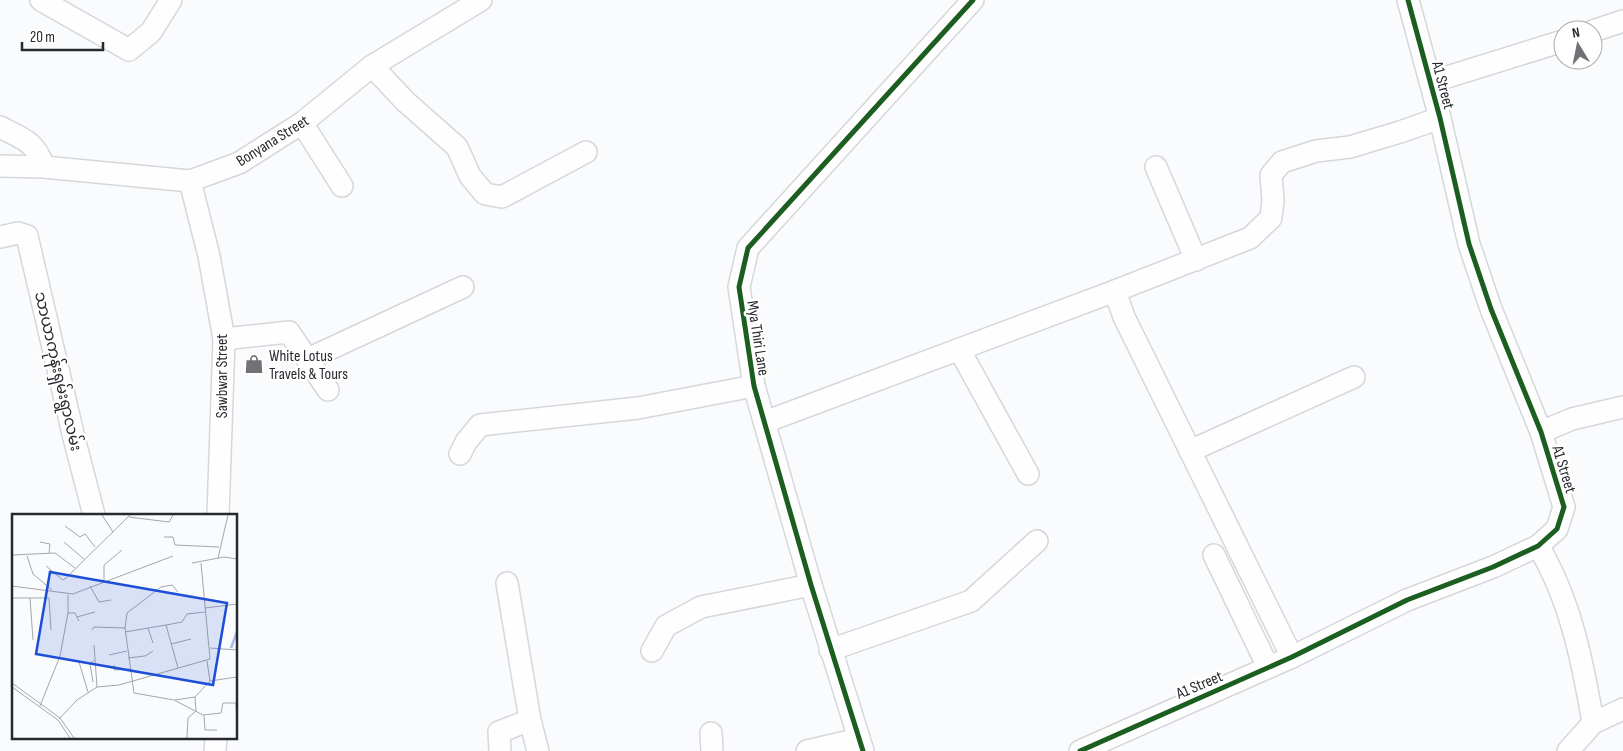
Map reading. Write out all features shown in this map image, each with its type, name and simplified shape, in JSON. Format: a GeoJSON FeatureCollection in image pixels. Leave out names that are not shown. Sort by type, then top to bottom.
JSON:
{"type":"FeatureCollection","features":[{"type":"Feature","properties":{"kind":"street"},"geometry":{"type":"LineString","coordinates":[[41,0],[128,50],[151,32],[171,0]]}},
{"type":"Feature","properties":{"kind":"street","name":"Bonyana Street"},"geometry":{"type":"LineString","coordinates":[[0,166],[44,167],[190,181],[239,163],[302,123],[372,66],[481,0]]}},
{"type":"Feature","properties":{"kind":"street","name":"Mya Thiri Lane"},"geometry":{"type":"LineString","coordinates":[[861,745],[830,650],[754,386],[739,287],[748,248],[973,0]]}},
{"type":"Feature","properties":{"kind":"street","name":"A1 Street"},"geometry":{"type":"LineString","coordinates":[[1080,751],[1292,657],[1407,600],[1492,567],[1538,546],[1557,529],[1564,507],[1541,432],[1490,308],[1469,244],[1431,82],[1408,0]]}},
{"type":"Feature","properties":{"kind":"street"},"geometry":{"type":"LineString","coordinates":[[1603,28],[1623,21]]}},
{"type":"Feature","properties":{"kind":"street"},"geometry":{"type":"LineString","coordinates":[[1431,82],[1553,44]]}},
{"type":"Feature","properties":{"kind":"street"},"geometry":{"type":"LineString","coordinates":[[372,66],[406,102],[457,147],[470,176],[485,194],[502,196],[586,152]]}},
{"type":"Feature","properties":{"kind":"street"},"geometry":{"type":"LineString","coordinates":[[765,422],[1115,292],[1250,238],[1271,218],[1273,200],[1271,175],[1282,162],[1316,151],[1350,147],[1440,118]]}},
{"type":"Feature","properties":{"kind":"street"},"geometry":{"type":"LineString","coordinates":[[302,123],[342,186]]}},
{"type":"Feature","properties":{"kind":"street"},"geometry":{"type":"LineString","coordinates":[[0,127],[31,143],[39,152],[44,167]]}},
{"type":"Feature","properties":{"kind":"street"},"geometry":{"type":"LineString","coordinates":[[1156,167],[1196,260]]}},
{"type":"Feature","properties":{"kind":"street","name":"Sawbwar Street"},"geometry":{"type":"LineString","coordinates":[[190,181],[209,256],[224,339],[218,514]]}},
{"type":"Feature","properties":{"kind":"street","name":"သာယာကုန်းရှမ်းရွာလမ်း"},"geometry":{"type":"LineString","coordinates":[[9,235],[27,236],[94,514]]}},
{"type":"Feature","properties":{"kind":"street"},"geometry":{"type":"LineString","coordinates":[[308,359],[463,287]]}},
{"type":"Feature","properties":{"kind":"street"},"geometry":{"type":"LineString","coordinates":[[1115,292],[1124,317],[1292,657]]}},
{"type":"Feature","properties":{"kind":"street"},"geometry":{"type":"LineString","coordinates":[[224,339],[289,332],[328,390]]}},
{"type":"Feature","properties":{"kind":"street"},"geometry":{"type":"LineString","coordinates":[[959,349],[1028,474]]}},
{"type":"Feature","properties":{"kind":"street"},"geometry":{"type":"LineString","coordinates":[[1190,451],[1354,377]]}},
{"type":"Feature","properties":{"kind":"street"},"geometry":{"type":"LineString","coordinates":[[460,454],[466,442],[480,426],[638,408],[754,386]]}},
{"type":"Feature","properties":{"kind":"street"},"geometry":{"type":"LineString","coordinates":[[1541,432],[1572,419],[1623,407]]}},
{"type":"Feature","properties":{"kind":"street"},"geometry":{"type":"LineString","coordinates":[[830,650],[971,601],[1037,541]]}},
{"type":"Feature","properties":{"kind":"street"},"geometry":{"type":"LineString","coordinates":[[1538,546],[1551,568],[1562,596],[1586,682],[1593,724]]}},
{"type":"Feature","properties":{"kind":"street"},"geometry":{"type":"LineString","coordinates":[[1214,555],[1268,667]]}},
{"type":"Feature","properties":{"kind":"street"},"geometry":{"type":"LineString","coordinates":[[507,583],[530,720],[538,751]]}},
{"type":"Feature","properties":{"kind":"street"},"geometry":{"type":"LineString","coordinates":[[652,651],[666,626],[700,607],[811,585]]}},
{"type":"Feature","properties":{"kind":"street"},"geometry":{"type":"LineString","coordinates":[[1568,751],[1593,724],[1623,709]]}},
{"type":"Feature","properties":{"kind":"street"},"geometry":{"type":"LineString","coordinates":[[500,751],[499,732],[530,720]]}},
{"type":"Feature","properties":{"kind":"street"},"geometry":{"type":"LineString","coordinates":[[215,751],[216,738]]}},
{"type":"Feature","properties":{"kind":"street"},"geometry":{"type":"LineString","coordinates":[[807,751],[861,745]]}},
{"type":"Feature","properties":{"kind":"cycle path"},"geometry":{"type":"LineString","coordinates":[[863,751],[811,585],[754,386],[739,287],[748,248],[973,0]]}},
{"type":"Feature","properties":{"kind":"cycle path"},"geometry":{"type":"LineString","coordinates":[[1080,751],[1292,657],[1407,600],[1493,567],[1538,546],[1557,529],[1564,507],[1541,432],[1491,309],[1469,244],[1440,118],[1408,0]]}},
{"type":"Feature","properties":{"kind":"place","name":"White Lotus Travels & Tours"},"geometry":{"type":"Point","coordinates":[254,364]}}]}
